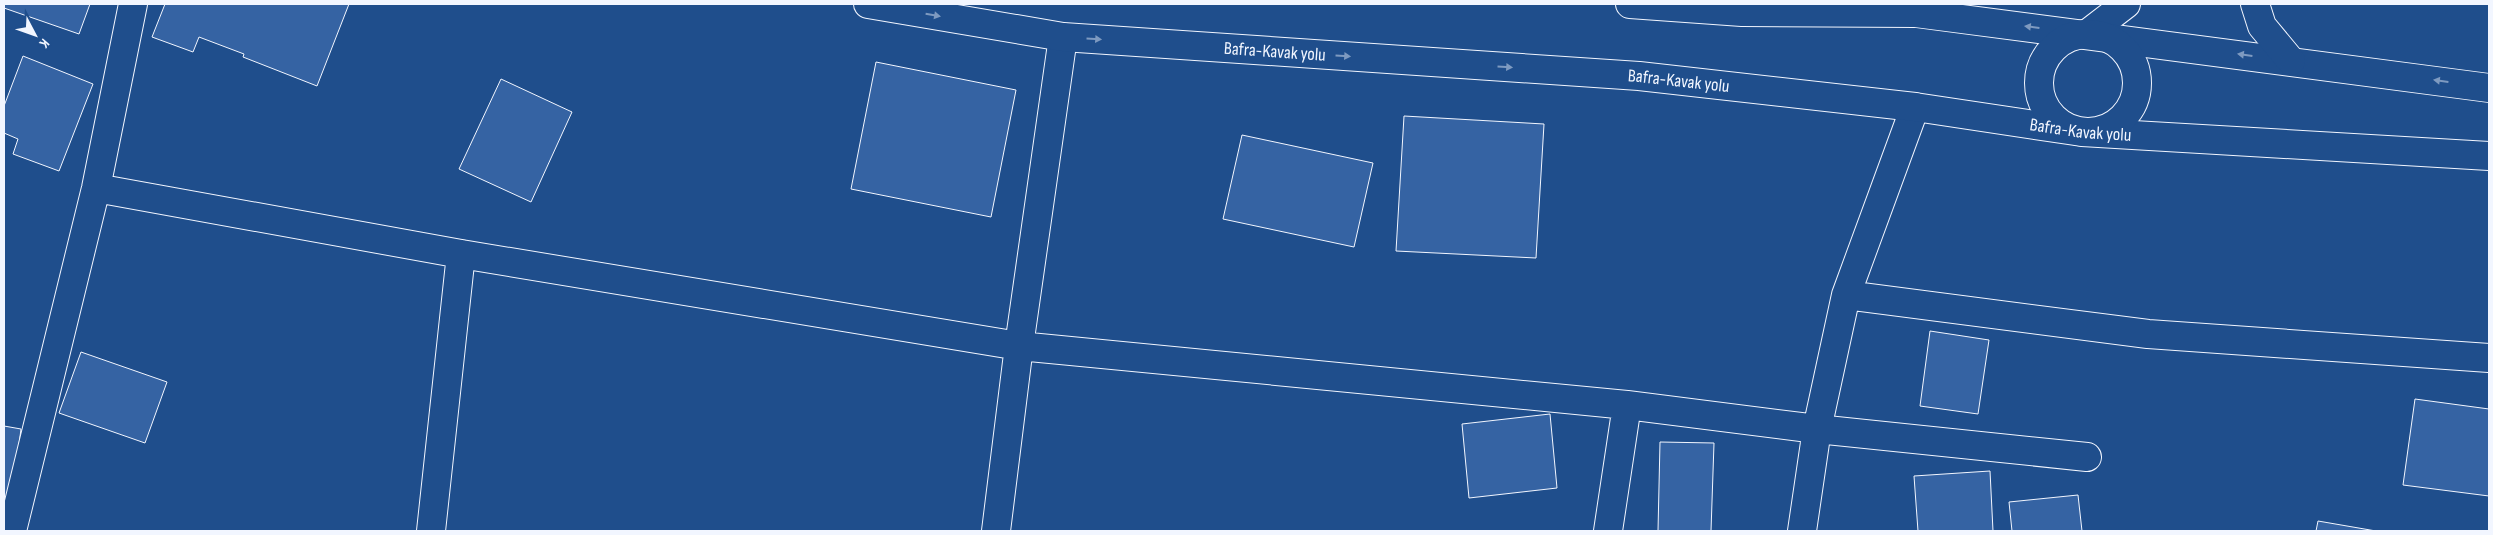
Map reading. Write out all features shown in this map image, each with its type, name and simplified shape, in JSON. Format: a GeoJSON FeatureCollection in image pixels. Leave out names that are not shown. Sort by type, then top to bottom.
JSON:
{"type":"FeatureCollection","features":[{"type":"Feature","properties":{"kind":"street"},"geometry":{"type":"LineString","coordinates":[[12,531],[96,188],[133,4]]}},
{"type":"Feature","properties":{"kind":"street","name":"Bafra-Kavak yolu"},"geometry":{"type":"LineString","coordinates":[[868,4],[1063,36],[1639,76],[1915,107],[2082,132],[2489,156]]}},
{"type":"Feature","properties":{"kind":"street"},"geometry":{"type":"LineString","coordinates":[[1630,4],[1916,13],[2489,88]]}},
{"type":"Feature","properties":{"kind":"street"},"geometry":{"type":"LineString","coordinates":[[2087,34],[2126,4]]}},
{"type":"Feature","properties":{"kind":"street"},"geometry":{"type":"LineString","coordinates":[[2255,4],[2262,26],[2291,61]]}},
{"type":"Feature","properties":{"kind":"street"},"geometry":{"type":"LineString","coordinates":[[2087,34],[2104,37],[2118,44],[2128,56],[2135,70],[2137,85],[2134,100],[2126,114],[2114,126],[2098,132],[2082,132],[2066,128],[2053,118],[2043,105],[2039,89],[2039,73],[2046,57],[2057,45],[2071,37],[2087,34]]}},
{"type":"Feature","properties":{"kind":"street"},"geometry":{"type":"LineString","coordinates":[[996,531],[1019,346],[1063,36]]}},
{"type":"Feature","properties":{"kind":"street"},"geometry":{"type":"LineString","coordinates":[[1802,531],[1817,429],[1846,295],[1915,107]]}},
{"type":"Feature","properties":{"kind":"street"},"geometry":{"type":"LineString","coordinates":[[96,188],[461,254],[1019,346],[1626,405],[1817,429],[2087,457]]}},
{"type":"Feature","properties":{"kind":"street"},"geometry":{"type":"LineString","coordinates":[[431,531],[461,254]]}},
{"type":"Feature","properties":{"kind":"street"},"geometry":{"type":"LineString","coordinates":[[1846,295],[2148,334],[2489,358]]}},
{"type":"Feature","properties":{"kind":"street"},"geometry":{"type":"LineString","coordinates":[[1608,531],[1626,405]]}},
{"type":"Feature","properties":{"kind":"building"},"geometry":{"type":"Polygon","coordinates":[[[4,4],[90,4],[79,34],[4,8],[4,4]]]}},
{"type":"Feature","properties":{"kind":"building"},"geometry":{"type":"Polygon","coordinates":[[[165,4],[349,4],[317,86],[243,57],[244,54],[199,37],[193,52],[152,37],[165,4]]]}},
{"type":"Feature","properties":{"kind":"building"},"geometry":{"type":"Polygon","coordinates":[[[23,56],[93,84],[59,171],[13,154],[18,139],[4,133],[4,106],[23,56]]]}},
{"type":"Feature","properties":{"kind":"building"},"geometry":{"type":"Polygon","coordinates":[[[876,62],[1016,90],[991,217],[851,189],[876,62]]]}},
{"type":"Feature","properties":{"kind":"building"},"geometry":{"type":"Polygon","coordinates":[[[501,79],[572,112],[531,202],[459,169],[501,79]]]}},
{"type":"Feature","properties":{"kind":"building"},"geometry":{"type":"Polygon","coordinates":[[[1404,116],[1544,124],[1536,258],[1396,251],[1404,116]]]}},
{"type":"Feature","properties":{"kind":"building"},"geometry":{"type":"Polygon","coordinates":[[[1242,135],[1373,163],[1354,247],[1223,219],[1242,135]]]}},
{"type":"Feature","properties":{"kind":"building"},"geometry":{"type":"Polygon","coordinates":[[[1930,331],[1989,340],[1978,414],[1920,406],[1930,331]]]}},
{"type":"Feature","properties":{"kind":"building"},"geometry":{"type":"Polygon","coordinates":[[[81,352],[167,382],[145,443],[59,413],[81,352]]]}},
{"type":"Feature","properties":{"kind":"building"},"geometry":{"type":"Polygon","coordinates":[[[2415,399],[2489,409],[2489,496],[2403,485],[2415,399]]]}},
{"type":"Feature","properties":{"kind":"building"},"geometry":{"type":"Polygon","coordinates":[[[1550,414],[1557,488],[1469,498],[1462,424],[1550,414]]]}},
{"type":"Feature","properties":{"kind":"building"},"geometry":{"type":"Polygon","coordinates":[[[4,426],[21,429],[11,506],[4,505],[4,426]]]}},
{"type":"Feature","properties":{"kind":"building"},"geometry":{"type":"Polygon","coordinates":[[[1660,442],[1714,443],[1711,531],[1658,531],[1660,442]]]}},
{"type":"Feature","properties":{"kind":"building"},"geometry":{"type":"Polygon","coordinates":[[[1990,471],[1993,531],[1918,531],[1914,476],[1990,471]]]}},
{"type":"Feature","properties":{"kind":"building"},"geometry":{"type":"Polygon","coordinates":[[[2078,495],[2082,531],[2012,531],[2009,502],[2078,495]]]}},
{"type":"Feature","properties":{"kind":"building"},"geometry":{"type":"Polygon","coordinates":[[[2318,521],[2376,531],[2316,531],[2318,521]]]}}]}
